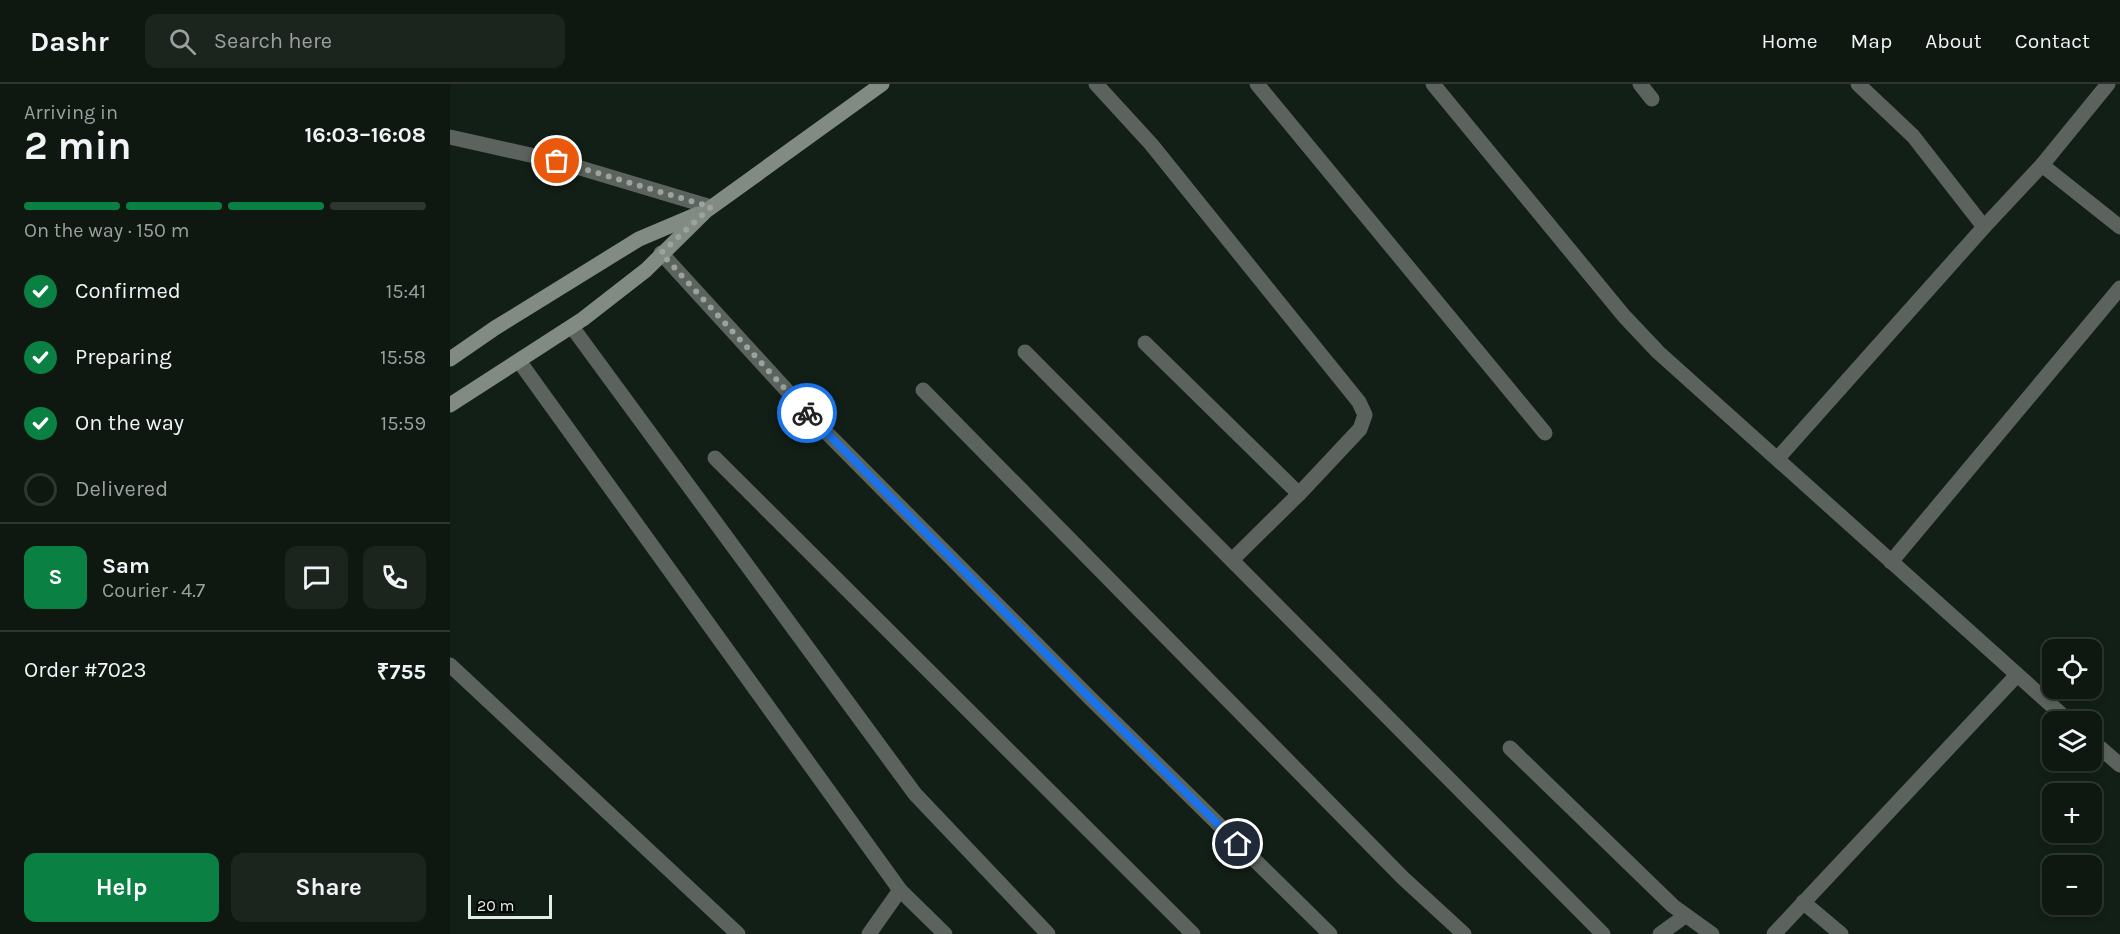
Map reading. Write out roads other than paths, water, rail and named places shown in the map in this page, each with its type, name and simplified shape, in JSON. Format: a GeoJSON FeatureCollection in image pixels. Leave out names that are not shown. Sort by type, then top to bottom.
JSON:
{"type":"FeatureCollection","features":[{"type":"Feature","properties":{"kind":"main road"},"geometry":{"type":"LineString","coordinates":[[450,405],[572,327],[646,270],[708,209],[876,85]]}},
{"type":"Feature","properties":{"kind":"main road"},"geometry":{"type":"LineString","coordinates":[[450,359],[495,328],[639,238],[708,209]]}},
{"type":"Feature","properties":{"kind":"street"},"geometry":{"type":"LineString","coordinates":[[1096,84],[1151,144],[1359,402],[1365,415],[1360,429],[1232,560]]}},
{"type":"Feature","properties":{"kind":"street"},"geometry":{"type":"LineString","coordinates":[[1257,84],[1545,433]]}},
{"type":"Feature","properties":{"kind":"street"},"geometry":{"type":"LineString","coordinates":[[1433,84],[1624,316],[1658,351],[2057,711]]}},
{"type":"Feature","properties":{"kind":"street"},"geometry":{"type":"LineString","coordinates":[[1640,84],[1652,99]]}},
{"type":"Feature","properties":{"kind":"street"},"geometry":{"type":"LineString","coordinates":[[1858,84],[1912,136],[1984,227]]}},
{"type":"Feature","properties":{"kind":"street"},"geometry":{"type":"LineString","coordinates":[[1778,458],[2042,165],[2108,84]]}},
{"type":"Feature","properties":{"kind":"street"},"geometry":{"type":"LineString","coordinates":[[450,137],[557,161],[708,209]]}},
{"type":"Feature","properties":{"kind":"street"},"geometry":{"type":"LineString","coordinates":[[2042,165],[2120,227]]}},
{"type":"Feature","properties":{"kind":"street"},"geometry":{"type":"LineString","coordinates":[[661,253],[812,418],[1099,708],[1330,934]]}},
{"type":"Feature","properties":{"kind":"street"},"geometry":{"type":"LineString","coordinates":[[1891,562],[2120,288]]}},
{"type":"Feature","properties":{"kind":"street"},"geometry":{"type":"LineString","coordinates":[[572,327],[915,794],[1048,934]]}},
{"type":"Feature","properties":{"kind":"street"},"geometry":{"type":"LineString","coordinates":[[1145,343],[1299,494]]}},
{"type":"Feature","properties":{"kind":"street"},"geometry":{"type":"LineString","coordinates":[[1025,352],[1603,934]]}},
{"type":"Feature","properties":{"kind":"street"},"geometry":{"type":"LineString","coordinates":[[519,361],[900,890],[945,934]]}},
{"type":"Feature","properties":{"kind":"street"},"geometry":{"type":"LineString","coordinates":[[922,390],[1403,878],[1464,934]]}},
{"type":"Feature","properties":{"kind":"street"},"geometry":{"type":"LineString","coordinates":[[715,458],[1193,934]]}},
{"type":"Feature","properties":{"kind":"street"},"geometry":{"type":"LineString","coordinates":[[450,665],[738,934]]}},
{"type":"Feature","properties":{"kind":"street"},"geometry":{"type":"LineString","coordinates":[[1774,934],[2016,675]]}},
{"type":"Feature","properties":{"kind":"street"},"geometry":{"type":"LineString","coordinates":[[1510,748],[1685,915],[1712,934]]}},
{"type":"Feature","properties":{"kind":"street"},"geometry":{"type":"LineString","coordinates":[[2102,749],[2120,765]]}},
{"type":"Feature","properties":{"kind":"street"},"geometry":{"type":"LineString","coordinates":[[869,934],[900,890]]}},
{"type":"Feature","properties":{"kind":"street"},"geometry":{"type":"LineString","coordinates":[[1803,902],[1841,934]]}},
{"type":"Feature","properties":{"kind":"street"},"geometry":{"type":"LineString","coordinates":[[1660,934],[1685,915]]}}]}
